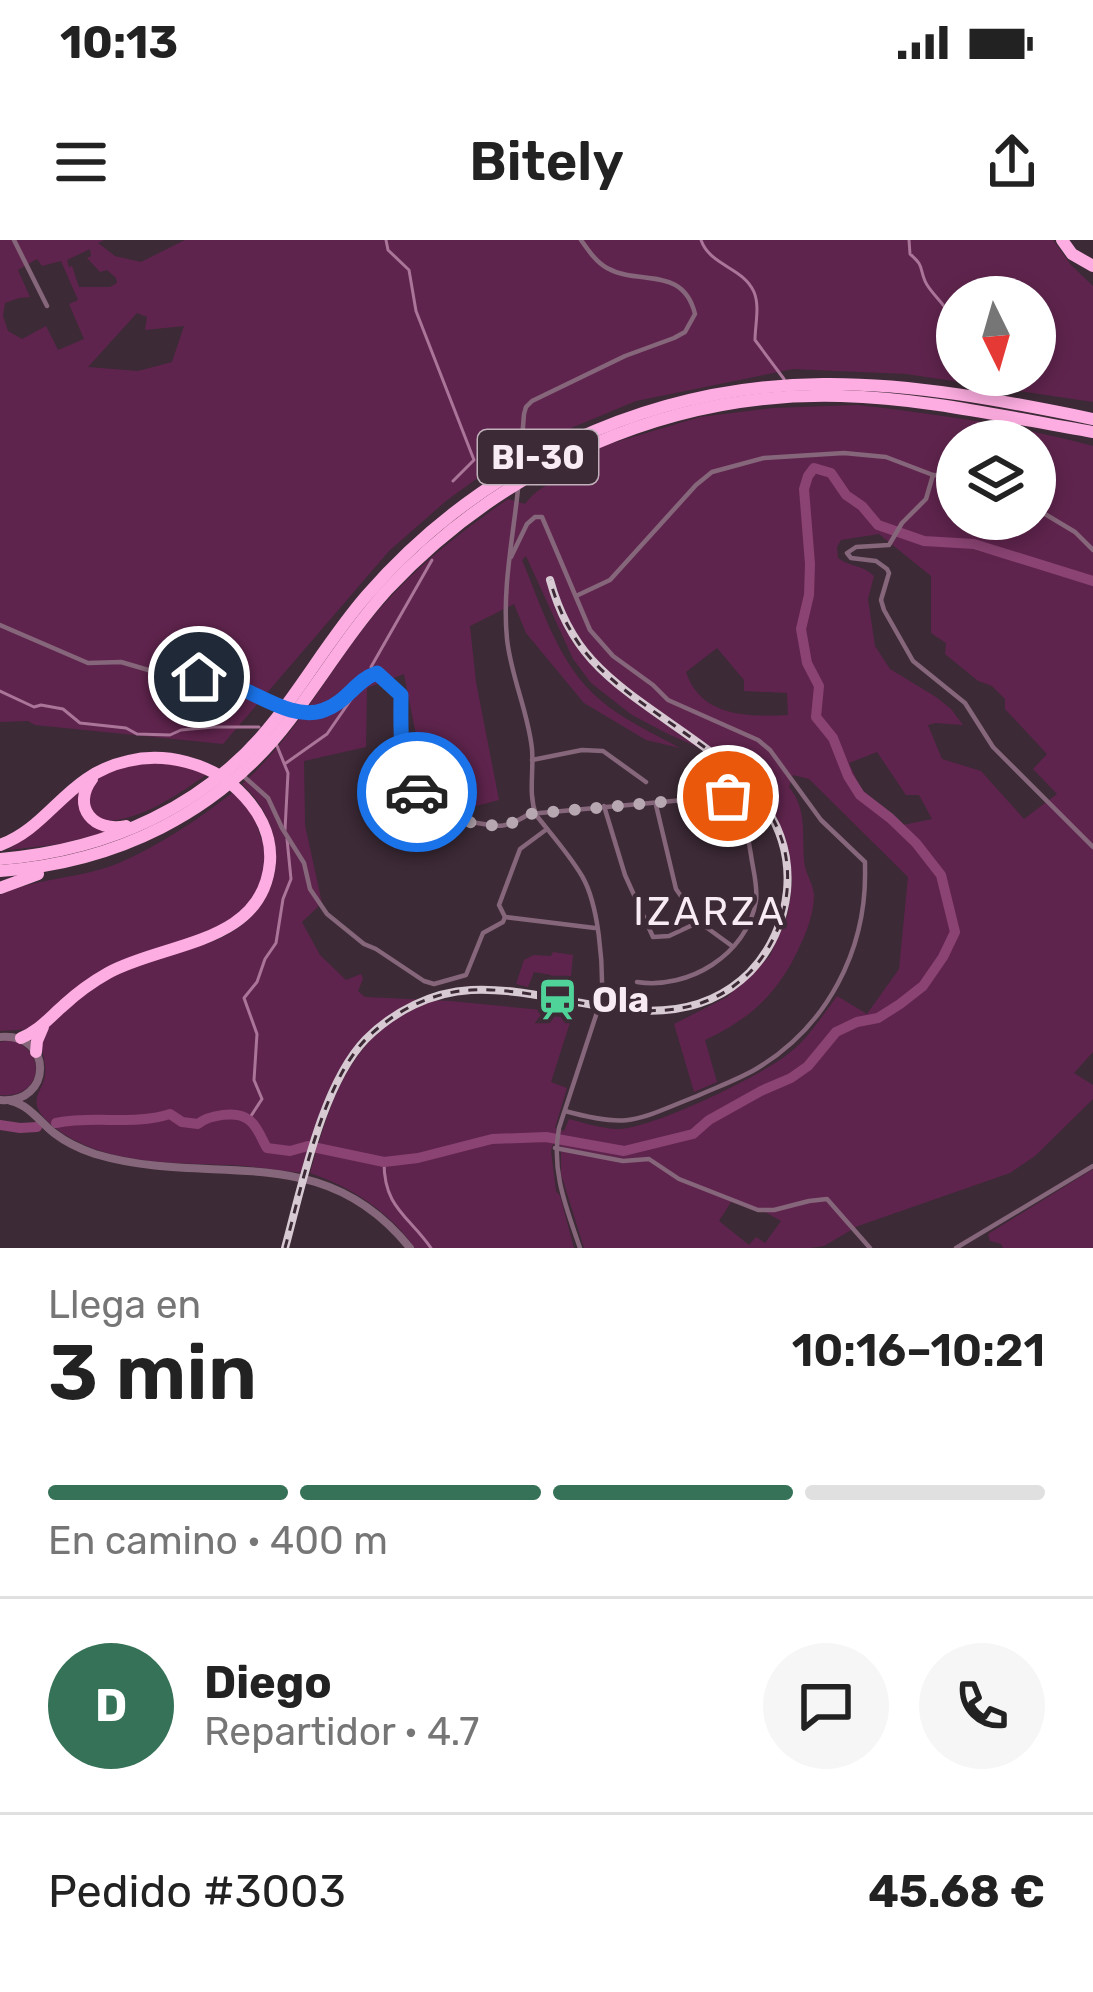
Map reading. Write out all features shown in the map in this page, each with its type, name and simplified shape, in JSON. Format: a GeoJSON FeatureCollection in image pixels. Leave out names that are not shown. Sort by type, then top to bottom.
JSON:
{"type":"FeatureCollection","features":[{"type":"Feature","properties":{"kind":"highway"},"geometry":{"type":"LineString","coordinates":[[1062,240],[1072,254],[1093,266]]}},
{"type":"Feature","properties":{"kind":"highway","name":"BI-30"},"geometry":{"type":"LineString","coordinates":[[304,691],[354,610],[407,552],[458,508],[529,462],[603,426],[689,400],[776,386],[862,385],[927,391],[1093,417]]}},
{"type":"Feature","properties":{"kind":"highway","name":"BI-30"},"geometry":{"type":"LineString","coordinates":[[0,871],[74,862],[141,839],[178,820],[213,790],[304,691],[375,604],[434,544],[522,479],[621,432],[731,403],[820,396],[912,402],[1093,435]]}},
{"type":"Feature","properties":{"kind":"highway"},"geometry":{"type":"LineString","coordinates":[[0,845],[22,834],[86,777],[128,761],[169,759],[224,778],[248,799],[263,823],[270,851],[268,873],[255,904],[231,927],[125,964],[21,1038]]}},
{"type":"Feature","properties":{"kind":"highway"},"geometry":{"type":"LineString","coordinates":[[102,770],[84,793],[92,819],[113,829],[154,817]]}},
{"type":"Feature","properties":{"kind":"highway","name":"BI-30"},"geometry":{"type":"LineString","coordinates":[[0,859],[91,844],[213,790]]}},
{"type":"Feature","properties":{"kind":"highway"},"geometry":{"type":"LineString","coordinates":[[0,888],[74,862]]}},
{"type":"Feature","properties":{"kind":"highway"},"geometry":{"type":"LineString","coordinates":[[36,1052],[44,1025]]}},
{"type":"Feature","properties":{"kind":"street"},"geometry":{"type":"LineString","coordinates":[[14,240],[47,306]]}},
{"type":"Feature","properties":{"kind":"street"},"geometry":{"type":"LineString","coordinates":[[580,1248],[560,1185],[556,1147],[602,997],[597,928],[584,879],[536,815],[526,715],[508,641],[509,562],[524,414],[532,401],[685,332],[695,314],[688,295],[675,284],[613,271],[581,240]]}},
{"type":"Feature","properties":{"kind":"street"},"geometry":{"type":"LineString","coordinates":[[576,596],[610,580],[712,472],[764,458],[844,453],[886,457],[936,475]]}},
{"type":"Feature","properties":{"kind":"street"},"geometry":{"type":"LineString","coordinates":[[933,475],[926,499],[899,527],[890,545],[850,548],[847,553],[887,568],[881,600],[905,649],[920,668],[965,703],[993,747],[1093,847]]}},
{"type":"Feature","properties":{"kind":"street"},"geometry":{"type":"LineString","coordinates":[[509,562],[527,524],[542,518],[590,630],[613,656],[668,700],[758,740],[821,820],[865,862],[864,905],[854,948],[829,1000],[792,1042],[740,1078],[634,1121],[606,1122],[565,1111]]}},
{"type":"Feature","properties":{"kind":"street"},"geometry":{"type":"LineString","coordinates":[[1056,521],[1093,550]]}},
{"type":"Feature","properties":{"kind":"street"},"geometry":{"type":"LineString","coordinates":[[0,625],[88,664],[121,662],[162,674],[218,680],[306,713],[335,705],[357,683],[377,673],[401,695],[400,723],[412,784],[433,811],[446,819],[504,827],[529,814],[728,796],[746,826],[757,898],[751,921],[740,940],[698,973],[672,982],[637,982]]}},
{"type":"Feature","properties":{"kind":"street"},"geometry":{"type":"LineString","coordinates":[[532,760],[602,752],[646,782]]}},
{"type":"Feature","properties":{"kind":"street"},"geometry":{"type":"LineString","coordinates":[[228,765],[268,798],[304,863],[310,889],[327,914],[364,944],[424,981],[434,984],[466,975],[483,933],[505,917]]}},
{"type":"Feature","properties":{"kind":"street"},"geometry":{"type":"LineString","coordinates":[[655,802],[676,889],[699,922],[732,946]]}},
{"type":"Feature","properties":{"kind":"street"},"geometry":{"type":"LineString","coordinates":[[604,806],[625,875],[653,937],[669,936],[699,922]]}},
{"type":"Feature","properties":{"kind":"street"},"geometry":{"type":"LineString","coordinates":[[505,917],[499,905],[520,849],[547,829]]}},
{"type":"Feature","properties":{"kind":"street"},"geometry":{"type":"LineString","coordinates":[[505,917],[597,928]]}},
{"type":"Feature","properties":{"kind":"street"},"geometry":{"type":"LineString","coordinates":[[0,1037],[21,1038],[36,1052],[40,1072],[32,1090],[34,1114]]}},
{"type":"Feature","properties":{"kind":"street"},"geometry":{"type":"LineString","coordinates":[[6,1100],[32,1090]]}},
{"type":"Feature","properties":{"kind":"street"},"geometry":{"type":"LineString","coordinates":[[6,1100],[21,1103],[56,1135],[83,1150],[132,1162],[275,1173],[316,1181],[369,1206],[410,1248]]}},
{"type":"Feature","properties":{"kind":"street"},"geometry":{"type":"LineString","coordinates":[[556,1147],[623,1161],[649,1159],[679,1179],[758,1210],[826,1199],[870,1248]]}},
{"type":"Feature","properties":{"kind":"street"},"geometry":{"type":"LineString","coordinates":[[956,1248],[1093,1166]]}},
{"type":"Feature","properties":{"kind":"shaded area"},"geometry":{"type":"Polygon","coordinates":[[[0,240],[104,240],[98,243],[115,256],[141,262],[185,240],[1053,240],[1093,286],[1093,402],[1053,396],[1056,276],[936,276],[936,378],[793,369],[636,401],[505,458],[389,551],[223,744],[28,721],[0,722],[0,240]],[[90,249],[67,260],[79,287],[117,283],[87,258],[90,249]],[[37,259],[18,270],[30,297],[5,303],[3,316],[8,331],[22,339],[46,326],[58,350],[84,339],[69,304],[78,300],[61,261],[42,266],[37,259]],[[137,313],[88,367],[138,371],[172,362],[184,326],[145,330],[147,317],[137,313]]]}},
{"type":"Feature","properties":{"kind":"shaded area"},"geometry":{"type":"Polygon","coordinates":[[[857,405],[970,420],[936,420],[936,540],[1056,540],[1056,438],[1093,446],[1093,1052],[1074,1073],[1093,1085],[1093,1099],[1035,1156],[1010,1173],[858,1226],[824,1246],[810,1248],[584,1248],[561,1174],[561,1146],[553,1144],[556,1191],[574,1248],[415,1248],[368,1202],[310,1173],[334,1098],[351,1065],[377,1033],[373,1030],[336,1077],[304,1173],[116,1155],[73,1139],[46,1120],[37,1102],[45,1073],[42,1041],[58,1015],[115,975],[224,936],[251,918],[264,901],[273,882],[275,841],[257,801],[242,784],[278,747],[399,588],[508,499],[525,504],[596,448],[700,417],[857,405]],[[879,534],[841,540],[838,558],[874,576],[868,599],[875,646],[890,669],[936,697],[963,725],[928,725],[942,759],[981,771],[1024,819],[1057,794],[1033,769],[1047,754],[1005,709],[1005,699],[945,654],[946,643],[931,633],[931,576],[879,534]],[[526,556],[522,560],[562,653],[585,685],[618,713],[680,748],[646,740],[584,703],[526,633],[514,604],[470,626],[499,800],[476,806],[446,799],[422,765],[404,674],[367,688],[366,747],[304,761],[305,825],[322,903],[302,922],[320,955],[346,980],[361,974],[358,991],[365,997],[573,1013],[551,1082],[567,1088],[555,1128],[564,1131],[569,1119],[616,1129],[632,1127],[704,1100],[774,1064],[802,1041],[837,996],[867,1014],[899,969],[908,877],[809,779],[793,775],[789,787],[801,813],[804,864],[814,895],[809,923],[790,965],[771,992],[735,1024],[705,1040],[717,1082],[694,1092],[674,1024],[727,997],[770,956],[790,900],[787,845],[768,803],[745,774],[724,758],[632,715],[591,683],[573,659],[526,556]],[[717,648],[686,672],[702,698],[714,706],[757,715],[788,715],[787,693],[744,691],[744,680],[717,648]],[[877,752],[849,763],[861,789],[903,825],[932,819],[919,795],[906,795],[877,752]],[[731,1202],[719,1221],[749,1245],[756,1237],[765,1243],[781,1221],[731,1202]]]}},
{"type":"Feature","properties":{"kind":"shaded area"},"geometry":{"type":"Polygon","coordinates":[[[160,762],[206,775],[130,817],[102,821],[94,812],[90,795],[100,777],[118,768],[160,762]]]}},
{"type":"Feature","properties":{"kind":"shaded area"},"geometry":{"type":"Polygon","coordinates":[[[80,790],[85,816],[105,832],[8,850],[37,829],[80,790]]]}},
{"type":"Feature","properties":{"kind":"shaded area"},"geometry":{"type":"Polygon","coordinates":[[[232,793],[254,817],[266,853],[262,882],[250,906],[218,930],[154,950],[31,1029],[0,1031],[0,895],[119,863],[177,832],[232,793]]]}},
{"type":"Feature","properties":{"kind":"shaded area"},"geometry":{"type":"Polygon","coordinates":[[[553,952],[573,955],[565,989],[549,986],[551,975],[534,972],[528,987],[516,984],[524,960],[553,952]]]}},
{"type":"Feature","properties":{"kind":"shaded area"},"geometry":{"type":"Polygon","coordinates":[[[12,1040],[32,1055],[35,1074],[24,1090],[0,1095],[0,1042],[12,1040]]]}},
{"type":"Feature","properties":{"kind":"shaded area"},"geometry":{"type":"Polygon","coordinates":[[[1093,1169],[1093,1248],[1003,1248],[990,1241],[988,1234],[1093,1169]]]}},
{"type":"Feature","properties":{"kind":"waterway"},"geometry":{"type":"LineString","coordinates":[[386,240],[388,250],[409,270],[416,311],[474,460],[453,481]]}},
{"type":"Feature","properties":{"kind":"waterway"},"geometry":{"type":"LineString","coordinates":[[701,240],[712,256],[754,292],[755,340],[784,379]]}},
{"type":"Feature","properties":{"kind":"waterway"},"geometry":{"type":"LineString","coordinates":[[909,240],[910,254],[936,296]]}},
{"type":"Feature","properties":{"kind":"waterway"},"geometry":{"type":"LineString","coordinates":[[56,1123],[170,1114],[198,1124],[230,1114],[252,1122],[267,1148],[290,1151],[308,1146],[384,1162],[492,1139],[546,1137],[624,1151],[693,1134],[709,1120],[808,1066],[836,1032],[878,1018],[900,1004],[923,986],[955,932],[941,875],[916,843],[860,795],[833,738],[816,717],[819,686],[807,663],[801,629],[809,595],[804,489],[808,476],[814,468],[831,473],[846,495],[878,525],[924,541],[974,544],[1093,581]]}},
{"type":"Feature","properties":{"kind":"waterway"},"geometry":{"type":"LineString","coordinates":[[371,667],[432,560]]}},
{"type":"Feature","properties":{"kind":"waterway"},"geometry":{"type":"LineString","coordinates":[[286,763],[327,734],[359,688]]}},
{"type":"Feature","properties":{"kind":"waterway"},"geometry":{"type":"LineString","coordinates":[[0,691],[34,707],[63,709],[80,723],[126,728],[137,734],[259,727]]}},
{"type":"Feature","properties":{"kind":"waterway"},"geometry":{"type":"LineString","coordinates":[[275,741],[288,773],[285,830]]}},
{"type":"Feature","properties":{"kind":"waterway"},"geometry":{"type":"LineString","coordinates":[[249,1119],[262,1099],[254,1080],[257,1034],[244,998],[276,943],[291,879],[287,839]]}},
{"type":"Feature","properties":{"kind":"waterway"},"geometry":{"type":"LineString","coordinates":[[0,1125],[37,1127]]}},
{"type":"Feature","properties":{"kind":"waterway"},"geometry":{"type":"LineString","coordinates":[[384,1162],[393,1201],[431,1248]]}},
{"type":"Feature","properties":{"kind":"railway"},"geometry":{"type":"LineString","coordinates":[[285,1248],[315,1137],[337,1082],[366,1039],[389,1020],[428,999],[471,990],[652,1011],[687,1007],[719,995],[750,972],[780,924],[787,891],[784,850],[770,815],[748,784],[592,660],[566,622],[550,580]]}},
{"type":"Feature","properties":{"kind":"way so far"},"geometry":{"type":"LineString","coordinates":[[417,792],[446,819],[504,827],[529,814],[728,796]]}},
{"type":"Feature","properties":{"kind":"place","name":"Ola"},"geometry":{"type":"Point","coordinates":[558,999]}},
{"type":"Feature","properties":{"kind":"district","name":"IZARZA"},"geometry":{"type":"Point","coordinates":[710,911]}},
{"type":"Feature","properties":{"kind":"route"},"geometry":{"type":"LineString","coordinates":[[199,677],[306,713],[335,705],[357,683],[374,673],[382,675],[400,691],[406,771],[417,792]]}}]}
